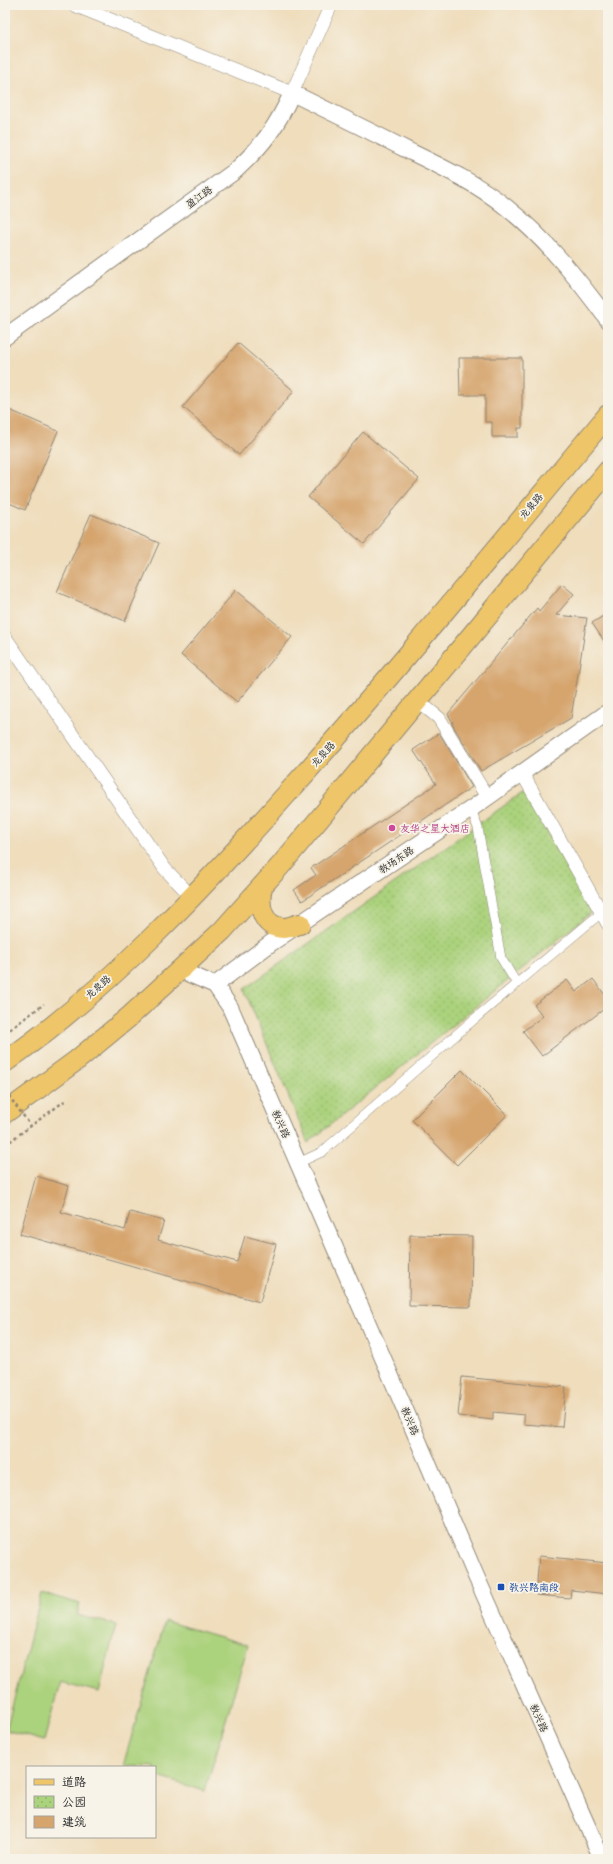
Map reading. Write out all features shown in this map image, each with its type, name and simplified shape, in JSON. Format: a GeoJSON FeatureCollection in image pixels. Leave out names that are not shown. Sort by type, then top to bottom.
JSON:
{"type":"FeatureCollection","features":[{"type":"Feature","properties":{"kind":"main road","name":"龙泉路"},"geometry":{"type":"LineString","coordinates":[[5,1062],[35,1040],[111,975],[193,898],[345,729],[608,415]]}},
{"type":"Feature","properties":{"kind":"main road"},"geometry":{"type":"LineString","coordinates":[[5,1113],[77,1060],[129,1017],[222,931],[262,887],[608,471]]}},
{"type":"Feature","properties":{"kind":"main road"},"geometry":{"type":"LineString","coordinates":[[262,887],[260,906],[265,918],[278,926],[285,928],[300,924]]}},
{"type":"Feature","properties":{"kind":"street"},"geometry":{"type":"LineString","coordinates":[[74,5],[292,93],[468,182],[506,206],[538,236],[580,281],[608,320]]}},
{"type":"Feature","properties":{"kind":"street","name":"盈江路"},"geometry":{"type":"LineString","coordinates":[[5,336],[235,171],[257,150],[280,119],[331,5]]}},
{"type":"Feature","properties":{"kind":"street"},"geometry":{"type":"LineString","coordinates":[[5,637],[165,869],[193,898]]}},
{"type":"Feature","properties":{"kind":"street"},"geometry":{"type":"LineString","coordinates":[[418,701],[439,718],[487,797]]}},
{"type":"Feature","properties":{"kind":"street","name":"教场东路"},"geometry":{"type":"LineString","coordinates":[[215,985],[300,924],[470,809],[608,712]]}},
{"type":"Feature","properties":{"kind":"street"},"geometry":{"type":"LineString","coordinates":[[522,773],[608,924]]}},
{"type":"Feature","properties":{"kind":"street"},"geometry":{"type":"LineString","coordinates":[[470,809],[478,828],[500,958],[517,984]]}},
{"type":"Feature","properties":{"kind":"street"},"geometry":{"type":"LineString","coordinates":[[298,1163],[322,1152],[601,913]]}},
{"type":"Feature","properties":{"kind":"street"},"geometry":{"type":"LineString","coordinates":[[180,970],[215,985]]}},
{"type":"Feature","properties":{"kind":"street","name":"教兴路"},"geometry":{"type":"LineString","coordinates":[[215,985],[230,1007],[390,1372],[475,1574],[602,1859]]}},
{"type":"Feature","properties":{"kind":"path"},"geometry":{"type":"LineString","coordinates":[[5,1033],[44,1004]]}},
{"type":"Feature","properties":{"kind":"path"},"geometry":{"type":"LineString","coordinates":[[5,1092],[31,1126]]}},
{"type":"Feature","properties":{"kind":"path"},"geometry":{"type":"LineString","coordinates":[[5,1145],[66,1100]]}},
{"type":"Feature","properties":{"kind":"green space"},"geometry":{"type":"Polygon","coordinates":[[[525,791],[592,912],[308,1143],[244,989],[525,791]]]}},
{"type":"Feature","properties":{"kind":"green space"},"geometry":{"type":"Polygon","coordinates":[[[42,1593],[80,1604],[77,1615],[116,1625],[99,1692],[60,1682],[44,1741],[6,1730],[42,1593]]]}},
{"type":"Feature","properties":{"kind":"green space"},"geometry":{"type":"Polygon","coordinates":[[[165,1621],[248,1645],[205,1791],[156,1776],[156,1766],[123,1766],[165,1621]]]}},
{"type":"Feature","properties":{"kind":"building"},"geometry":{"type":"Polygon","coordinates":[[[238,343],[294,391],[239,455],[183,407],[238,343]]]}},
{"type":"Feature","properties":{"kind":"building"},"geometry":{"type":"Polygon","coordinates":[[[459,358],[522,358],[522,428],[518,428],[518,437],[492,437],[492,422],[485,422],[485,395],[460,395],[459,358]]]}},
{"type":"Feature","properties":{"kind":"building"},"geometry":{"type":"Polygon","coordinates":[[[5,408],[58,431],[25,510],[5,501],[5,408]]]}},
{"type":"Feature","properties":{"kind":"building"},"geometry":{"type":"Polygon","coordinates":[[[363,432],[419,479],[364,544],[308,497],[363,432]]]}},
{"type":"Feature","properties":{"kind":"building"},"geometry":{"type":"Polygon","coordinates":[[[91,514],[159,543],[125,621],[57,592],[91,514]]]}},
{"type":"Feature","properties":{"kind":"building"},"geometry":{"type":"Polygon","coordinates":[[[562,584],[574,594],[556,615],[587,618],[571,718],[481,771],[452,724],[453,723],[448,714],[537,608],[539,611],[562,584]]]}},
{"type":"Feature","properties":{"kind":"building"},"geometry":{"type":"Polygon","coordinates":[[[236,590],[292,637],[237,702],[181,655],[236,590]]]}},
{"type":"Feature","properties":{"kind":"building"},"geometry":{"type":"Polygon","coordinates":[[[608,613],[608,647],[592,623],[608,613]]]}},
{"type":"Feature","properties":{"kind":"building","name":"友华之星大酒店"},"geometry":{"type":"Polygon","coordinates":[[[439,733],[472,787],[302,901],[294,890],[316,875],[311,868],[436,784],[413,750],[439,733]]]}},
{"type":"Feature","properties":{"kind":"building"},"geometry":{"type":"Polygon","coordinates":[[[593,979],[608,999],[608,1006],[542,1056],[523,1031],[543,1016],[534,1005],[567,980],[576,992],[593,979]]]}},
{"type":"Feature","properties":{"kind":"building"},"geometry":{"type":"Polygon","coordinates":[[[462,1070],[507,1115],[457,1165],[412,1120],[462,1070]]]}},
{"type":"Feature","properties":{"kind":"building"},"geometry":{"type":"Polygon","coordinates":[[[36,1176],[69,1186],[61,1212],[125,1230],[130,1212],[164,1221],[158,1240],[237,1262],[245,1236],[276,1244],[260,1302],[20,1234],[36,1176]]]}},
{"type":"Feature","properties":{"kind":"building"},"geometry":{"type":"Polygon","coordinates":[[[410,1235],[472,1236],[471,1307],[409,1306],[410,1235]]]}},
{"type":"Feature","properties":{"kind":"building"},"geometry":{"type":"Polygon","coordinates":[[[462,1377],[566,1387],[562,1427],[524,1424],[524,1415],[493,1412],[493,1420],[458,1416],[462,1377]]]}},
{"type":"Feature","properties":{"kind":"building"},"geometry":{"type":"Polygon","coordinates":[[[539,1556],[608,1563],[608,1594],[571,1590],[570,1598],[536,1595],[539,1556]]]}},
{"type":"Feature","properties":{"kind":"place","name":"友华之星大酒店"},"geometry":{"type":"Point","coordinates":[392,828]}},
{"type":"Feature","properties":{"kind":"place","name":"教兴路南段"},"geometry":{"type":"Point","coordinates":[501,1587]}}]}
